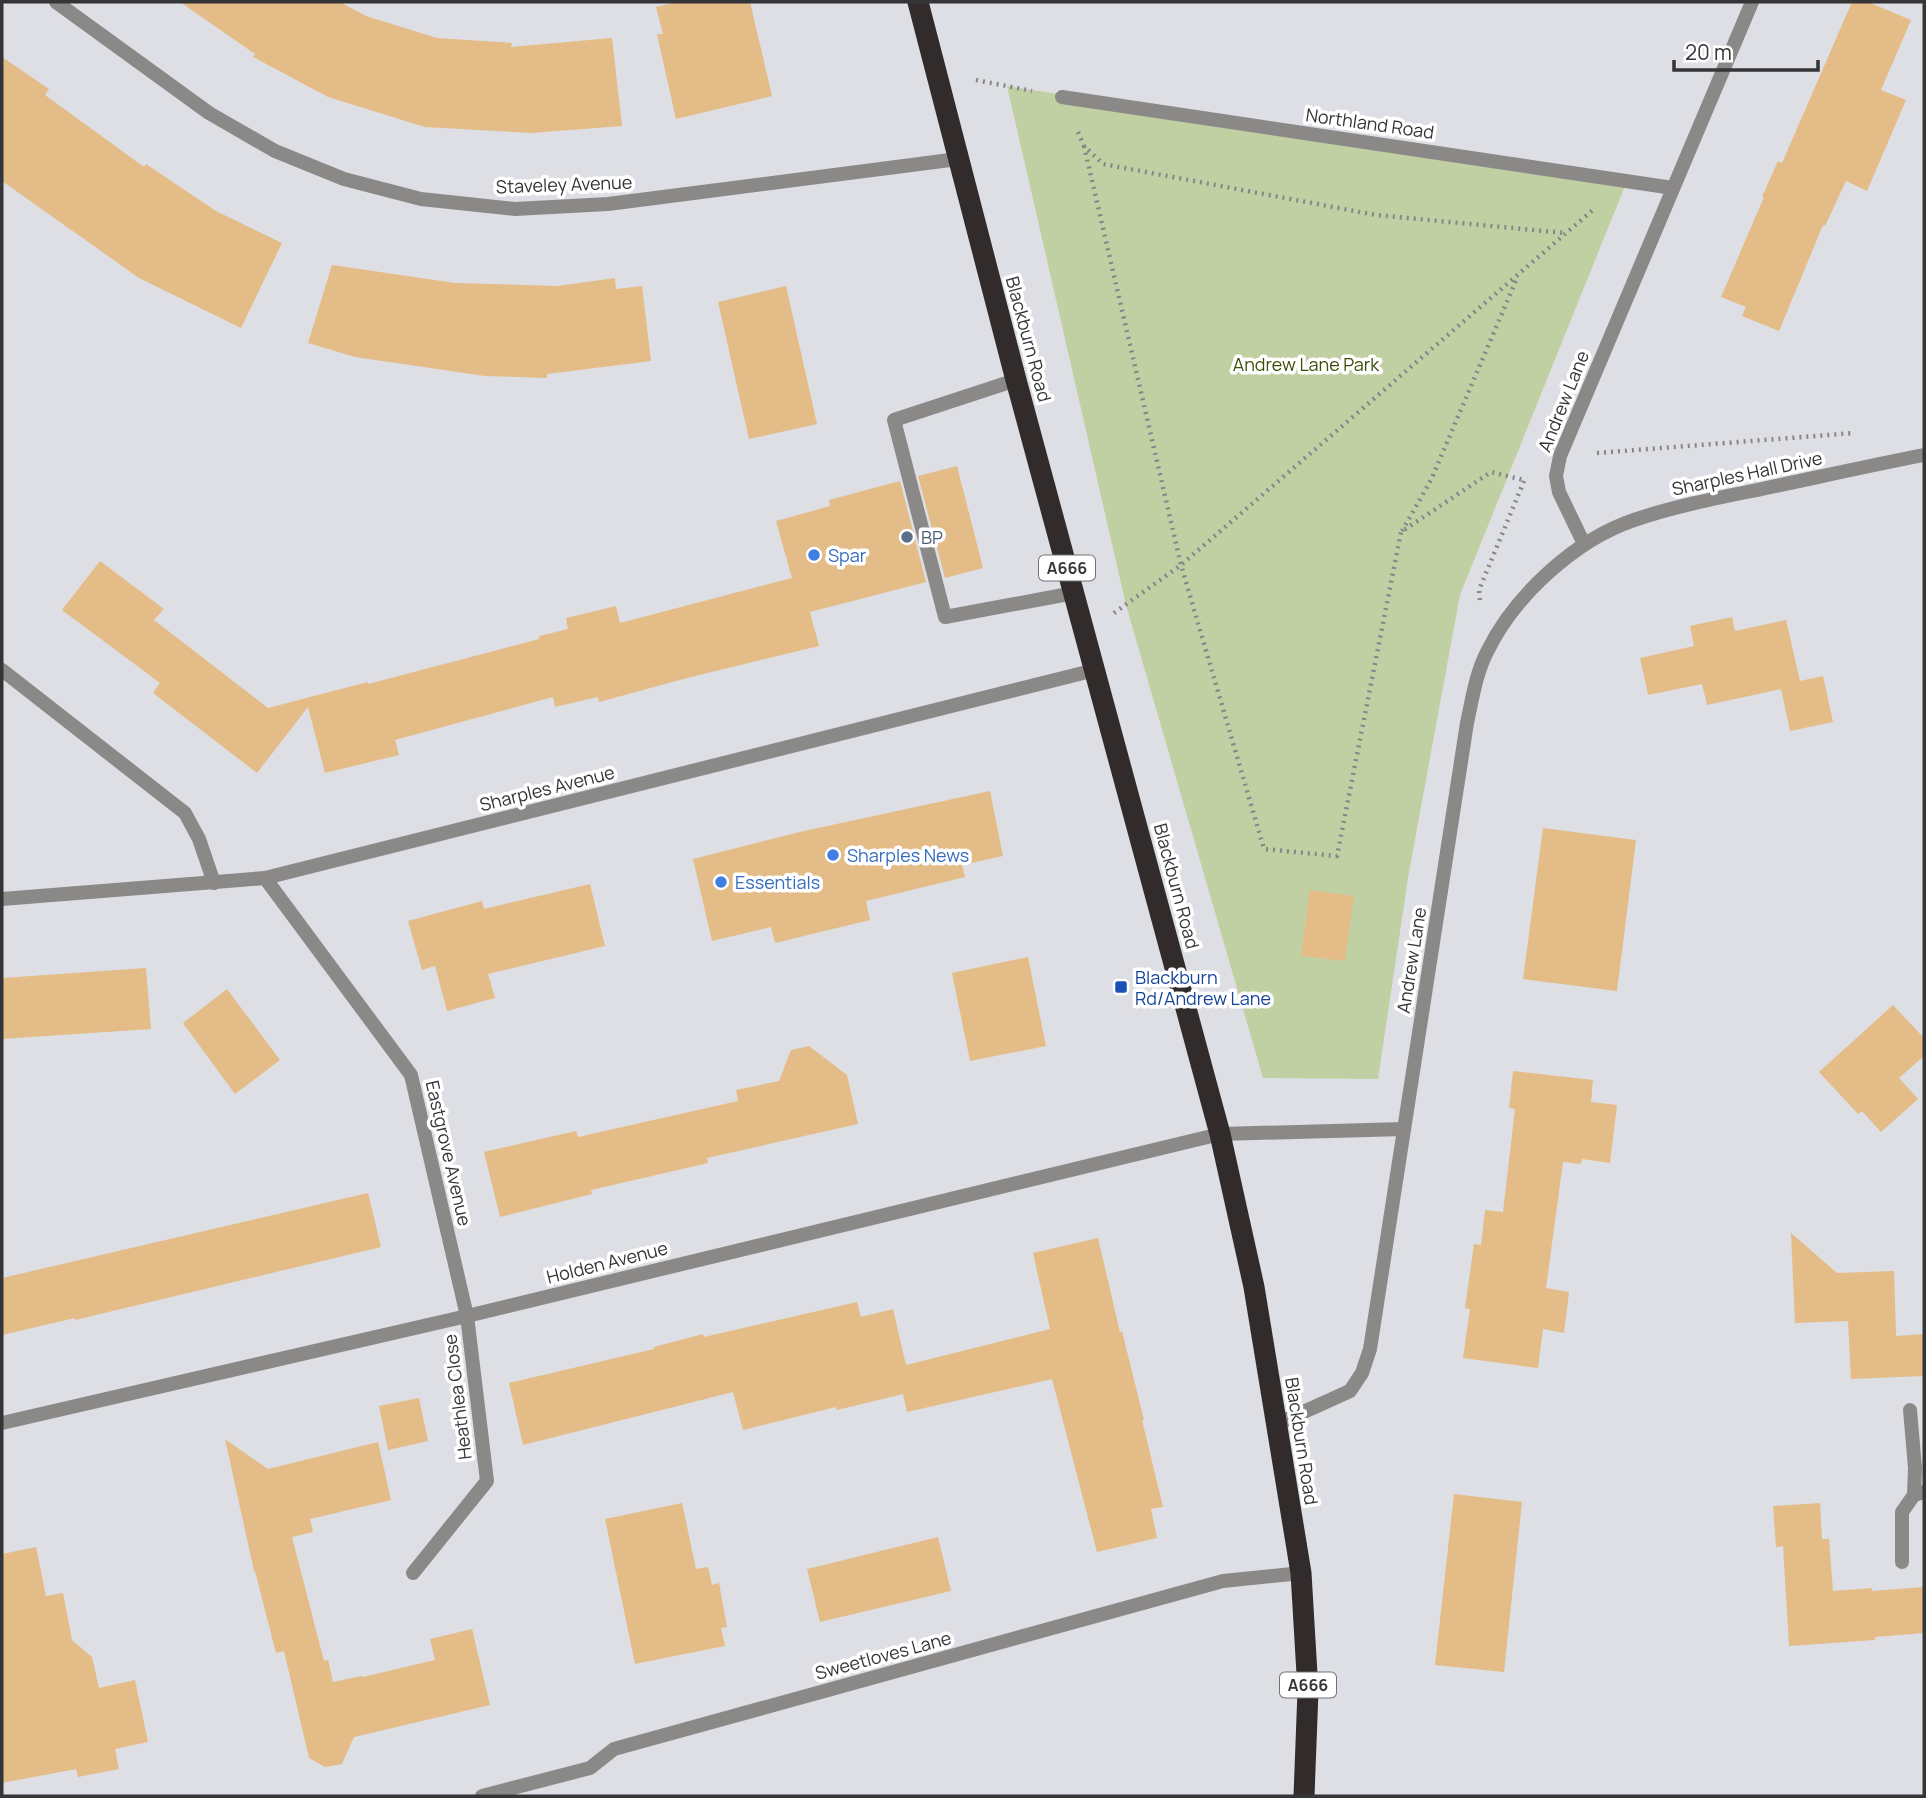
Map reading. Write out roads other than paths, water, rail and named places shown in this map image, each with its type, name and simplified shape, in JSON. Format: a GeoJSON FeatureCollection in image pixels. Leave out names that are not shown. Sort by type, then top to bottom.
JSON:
{"type":"FeatureCollection","features":[{"type":"Feature","properties":{"kind":"highway","name":"Blackburn Road"},"geometry":{"type":"LineString","coordinates":[[918,2],[1016,380],[1220,1134],[1254,1287],[1301,1573],[1308,1691],[1304,1796]]}},
{"type":"Feature","properties":{"kind":"street","name":"Staveley Avenue"},"geometry":{"type":"LineString","coordinates":[[56,2],[209,113],[275,151],[344,179],[421,199],[515,209],[608,204],[958,159]]}},
{"type":"Feature","properties":{"kind":"street","name":"Andrew Lane"},"geometry":{"type":"LineString","coordinates":[[1277,1424],[1350,1391],[1362,1373],[1370,1349],[1467,723],[1475,687],[1485,654],[1506,618],[1530,589],[1584,544],[1559,492],[1556,476],[1560,456],[1752,2]]}},
{"type":"Feature","properties":{"kind":"street","name":"Northland Road"},"geometry":{"type":"LineString","coordinates":[[1062,97],[1673,188]]}},
{"type":"Feature","properties":{"kind":"street"},"geometry":{"type":"LineString","coordinates":[[1016,380],[894,420],[945,617],[1074,593]]}},
{"type":"Feature","properties":{"kind":"street","name":"Sharples Hall Drive"},"geometry":{"type":"LineString","coordinates":[[1584,544],[1631,521],[1686,505],[1924,455]]}},
{"type":"Feature","properties":{"kind":"street"},"geometry":{"type":"LineString","coordinates":[[2,670],[186,813],[199,839],[214,883]]}},
{"type":"Feature","properties":{"kind":"street","name":"Sharples Avenue"},"geometry":{"type":"LineString","coordinates":[[2,899],[265,878],[1096,670]]}},
{"type":"Feature","properties":{"kind":"street","name":"Eastgrove Avenue"},"geometry":{"type":"LineString","coordinates":[[265,878],[411,1075],[467,1316]]}},
{"type":"Feature","properties":{"kind":"street"},"geometry":{"type":"LineString","coordinates":[[1220,1134],[1404,1129]]}},
{"type":"Feature","properties":{"kind":"street","name":"Holden Avenue"},"geometry":{"type":"LineString","coordinates":[[2,1423],[467,1316],[1220,1134]]}},
{"type":"Feature","properties":{"kind":"street","name":"Heathlea Close"},"geometry":{"type":"LineString","coordinates":[[413,1573],[487,1481],[467,1316]]}},
{"type":"Feature","properties":{"kind":"street"},"geometry":{"type":"LineString","coordinates":[[1902,1562],[1902,1512],[1919,1494],[1910,1410]]}},
{"type":"Feature","properties":{"kind":"street","name":"Sweetloves Lane"},"geometry":{"type":"LineString","coordinates":[[482,1796],[590,1768],[614,1749],[1223,1581],[1301,1573]]}},
{"type":"Feature","properties":{"kind":"place","name":"BP"},"geometry":{"type":"Point","coordinates":[907,537]}},
{"type":"Feature","properties":{"kind":"place","name":"Spar"},"geometry":{"type":"Point","coordinates":[814,555]}},
{"type":"Feature","properties":{"kind":"place","name":"Sharples News"},"geometry":{"type":"Point","coordinates":[833,855]}},
{"type":"Feature","properties":{"kind":"place","name":"Essentials"},"geometry":{"type":"Point","coordinates":[721,882]}},
{"type":"Feature","properties":{"kind":"place","name":"Blackburn Rd/Andrew Lane"},"geometry":{"type":"Point","coordinates":[1121,987]}},
{"type":"Feature","properties":{"kind":"park label","name":"Andrew Lane Park"},"geometry":{"type":"Point","coordinates":[1306,364]}}]}
